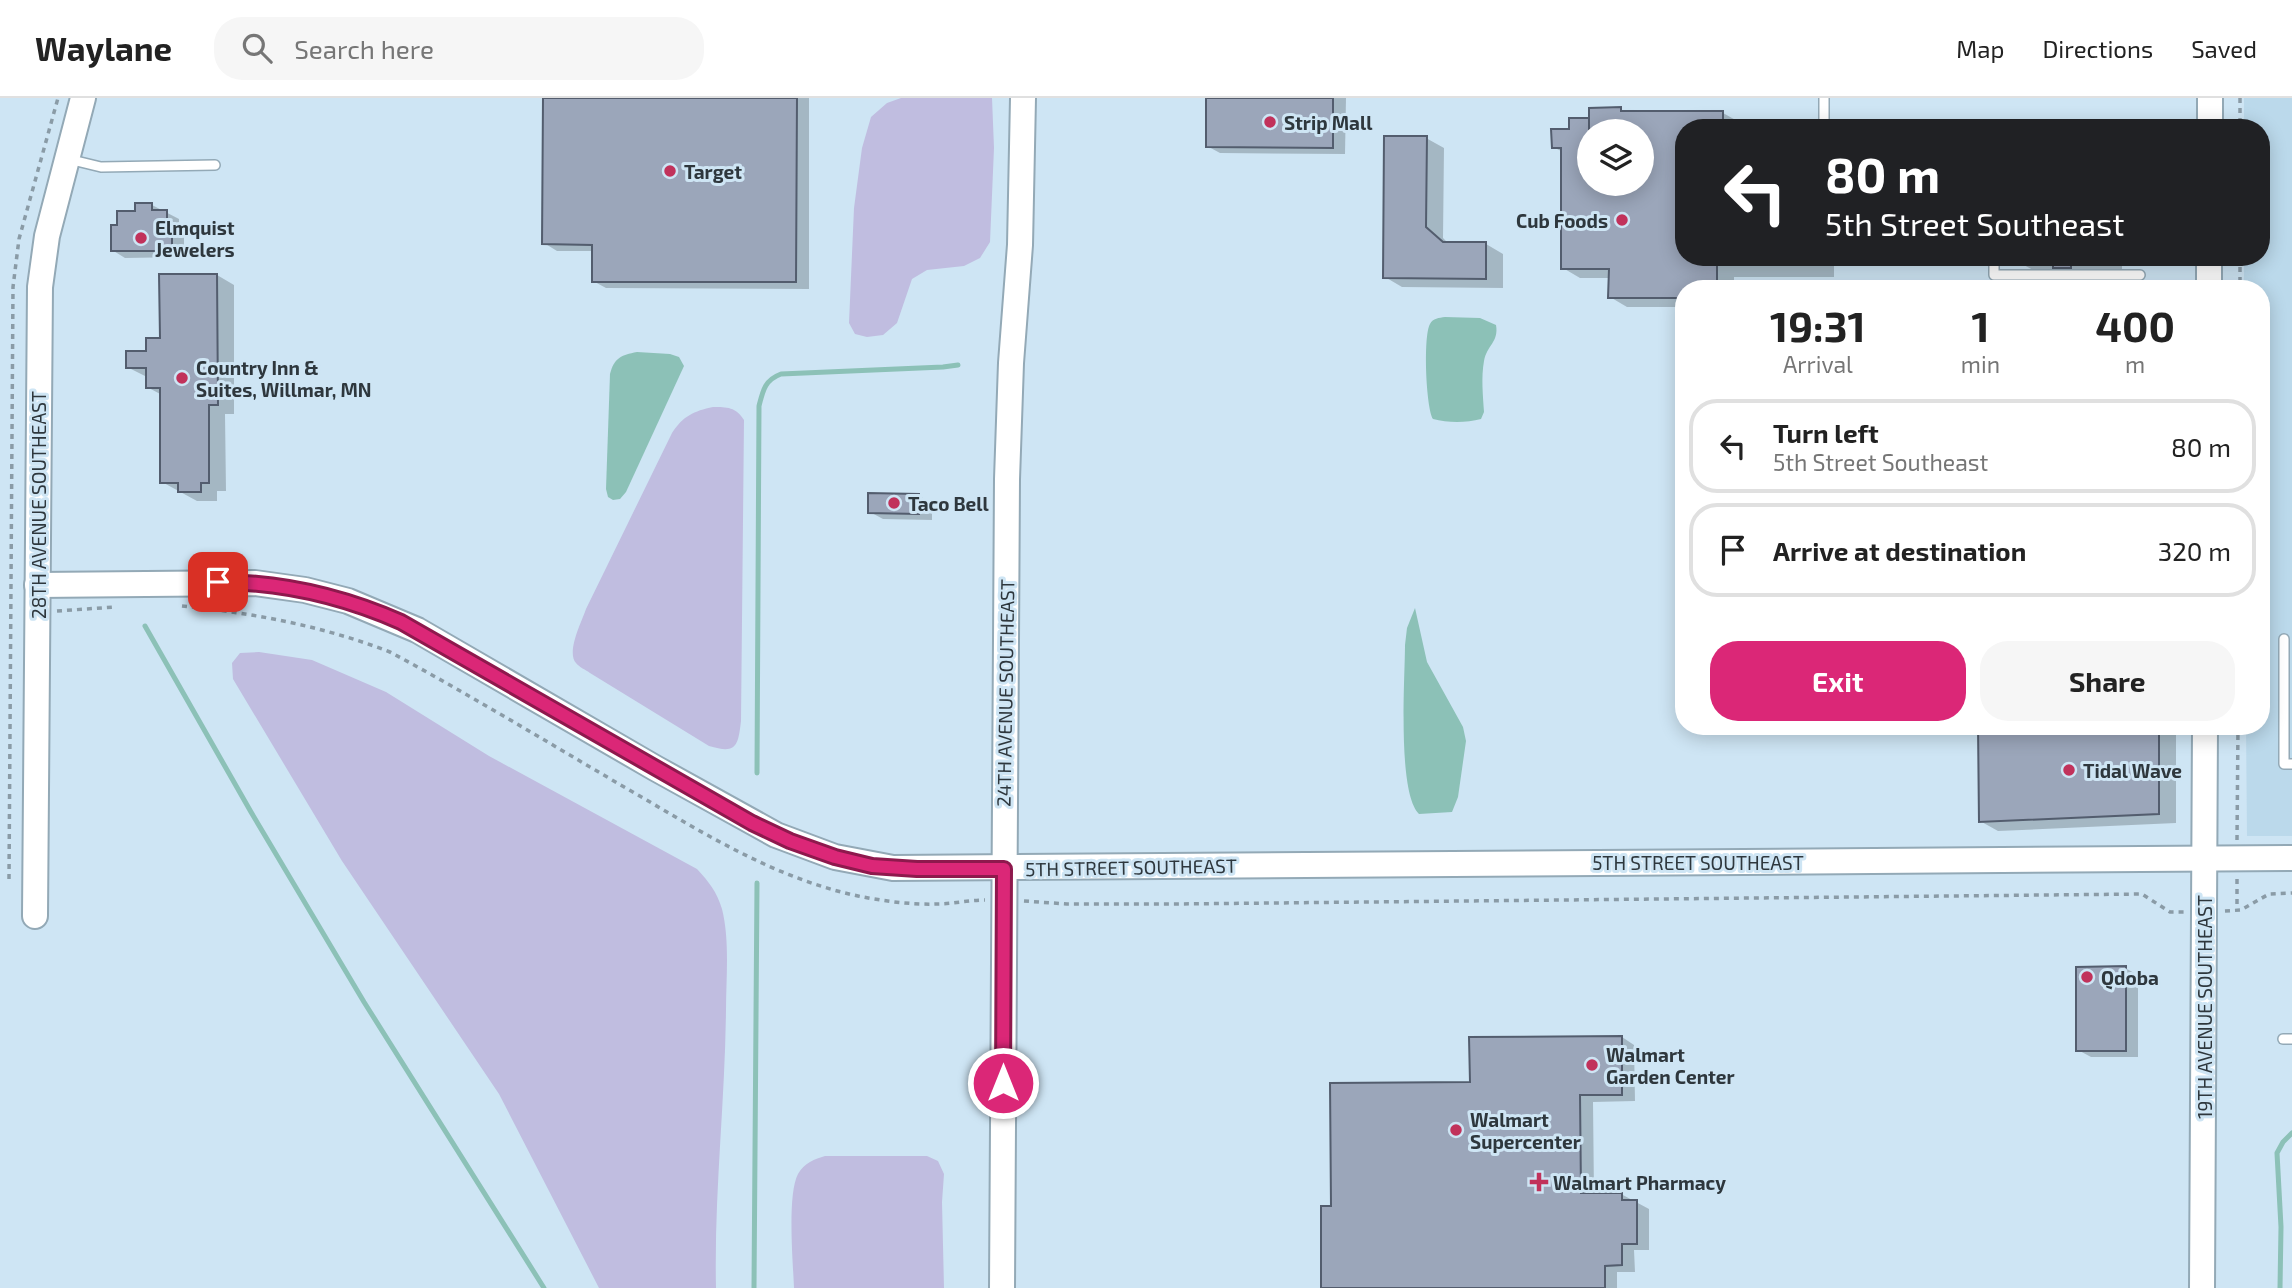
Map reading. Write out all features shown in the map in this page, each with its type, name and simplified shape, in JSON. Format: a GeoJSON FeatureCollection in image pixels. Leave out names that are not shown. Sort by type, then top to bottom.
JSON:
{"type":"FeatureCollection","features":[{"type":"Feature","properties":{"kind":"street","name":"28TH AVENUE SOUTHEAST"},"geometry":{"type":"LineString","coordinates":[[35,916],[40,287],[47,236],[83,98]]}},
{"type":"Feature","properties":{"kind":"street","name":"24TH AVENUE SOUTHEAST"},"geometry":{"type":"LineString","coordinates":[[1002,1288],[1008,456],[1011,363],[1021,225],[1023,98]]}},
{"type":"Feature","properties":{"kind":"street"},"geometry":{"type":"LineString","coordinates":[[2210,98],[2210,119]]}},
{"type":"Feature","properties":{"kind":"street","name":"5TH STREET SOUTHEAST"},"geometry":{"type":"LineString","coordinates":[[37,585],[255,583],[305,590],[348,601],[417,630],[752,823],[790,841],[835,857],[883,867],[1004,869],[2292,858]]}},
{"type":"Feature","properties":{"kind":"street","name":"19TH AVENUE SOUTHEAST"},"geometry":{"type":"LineString","coordinates":[[2203,1288],[2205,735]]}},
{"type":"Feature","properties":{"kind":"lane"},"geometry":{"type":"LineString","coordinates":[[1824,98],[1824,119]]}},
{"type":"Feature","properties":{"kind":"lane"},"geometry":{"type":"LineString","coordinates":[[67,158],[102,167],[215,165]]}},
{"type":"Feature","properties":{"kind":"lane"},"geometry":{"type":"LineString","coordinates":[[1994,266],[1994,275],[2140,275]]}},
{"type":"Feature","properties":{"kind":"lane"},"geometry":{"type":"LineString","coordinates":[[2284,639],[2284,764],[2292,764]]}},
{"type":"Feature","properties":{"kind":"path"},"geometry":{"type":"LineString","coordinates":[[2240,98],[2240,119]]}},
{"type":"Feature","properties":{"kind":"path"},"geometry":{"type":"LineString","coordinates":[[176,606],[314,627],[339,633],[390,652],[759,863],[811,884],[861,897],[936,904],[968,900],[1081,904],[2143,894],[2170,912],[2241,911],[2269,894],[2292,893]]}},
{"type":"Feature","properties":{"kind":"path"},"geometry":{"type":"LineString","coordinates":[[37,613],[120,607]]}},
{"type":"Feature","properties":{"kind":"path"},"geometry":{"type":"LineString","coordinates":[[9,879],[12,613]]}},
{"type":"Feature","properties":{"kind":"path"},"geometry":{"type":"LineString","coordinates":[[2237,802],[2238,735]]}},
{"type":"Feature","properties":{"kind":"shaded area"},"geometry":{"type":"Polygon","coordinates":[[[901,98],[992,98],[994,148],[990,242],[980,258],[964,266],[927,270],[912,279],[897,323],[883,335],[867,337],[855,334],[849,323],[854,208],[862,148],[871,117],[887,103],[901,98]]]}},
{"type":"Feature","properties":{"kind":"shaded area"},"geometry":{"type":"Polygon","coordinates":[[[2244,98],[2292,98],[2292,836],[2247,836],[2246,735],[2270,735],[2270,280],[2244,280],[2244,266],[2270,266],[2270,119],[2244,119],[2244,98]]]}},
{"type":"Feature","properties":{"kind":"shaded area"},"geometry":{"type":"Polygon","coordinates":[[[1445,317],[1480,318],[1496,325],[1496,336],[1484,361],[1484,412],[1481,419],[1457,422],[1433,419],[1427,387],[1428,331],[1433,321],[1445,317]]]}},
{"type":"Feature","properties":{"kind":"shaded area"},"geometry":{"type":"Polygon","coordinates":[[[637,352],[670,354],[679,357],[684,366],[626,492],[620,499],[613,500],[608,497],[606,489],[610,374],[619,358],[637,352]]]}},
{"type":"Feature","properties":{"kind":"shaded area"},"geometry":{"type":"Polygon","coordinates":[[[713,407],[731,409],[738,412],[744,420],[741,721],[737,742],[725,749],[709,746],[583,668],[573,658],[576,636],[586,609],[672,433],[680,422],[690,415],[713,407]]]}},
{"type":"Feature","properties":{"kind":"shaded area"},"geometry":{"type":"Polygon","coordinates":[[[1415,608],[1427,662],[1463,727],[1466,741],[1458,797],[1452,812],[1419,814],[1412,802],[1408,783],[1404,734],[1405,645],[1407,628],[1415,608]]]}},
{"type":"Feature","properties":{"kind":"shaded area"},"geometry":{"type":"Polygon","coordinates":[[[259,652],[312,660],[386,692],[489,756],[697,869],[709,883],[722,909],[727,947],[716,1288],[599,1288],[499,1094],[342,861],[233,679],[232,663],[240,653],[259,652]]]}},
{"type":"Feature","properties":{"kind":"shaded area"},"geometry":{"type":"Polygon","coordinates":[[[825,1156],[927,1156],[938,1161],[944,1174],[944,1288],[794,1288],[792,1229],[795,1184],[803,1167],[825,1156]]]}},
{"type":"Feature","properties":{"kind":"building","name":"Target"},"geometry":{"type":"Polygon","coordinates":[[[543,98],[797,98],[796,282],[592,282],[592,245],[542,244],[543,98]]]}},
{"type":"Feature","properties":{"kind":"building","name":"Strip Mall"},"geometry":{"type":"Polygon","coordinates":[[[1206,98],[1333,98],[1333,148],[1206,147],[1206,98]]]}},
{"type":"Feature","properties":{"kind":"building","name":"Cub Foods"},"geometry":{"type":"Polygon","coordinates":[[[1621,107],[1621,111],[1723,111],[1723,119],[1675,119],[1675,266],[1717,266],[1717,280],[1675,280],[1675,298],[1608,298],[1609,269],[1561,269],[1561,148],[1552,148],[1551,129],[1569,129],[1569,118],[1589,118],[1589,108],[1621,107]]]}},
{"type":"Feature","properties":{"kind":"building"},"geometry":{"type":"Polygon","coordinates":[[[1384,136],[1427,136],[1426,227],[1443,242],[1486,242],[1486,279],[1383,278],[1384,136]]]}},
{"type":"Feature","properties":{"kind":"building","name":"Elmquist Jewelers"},"geometry":{"type":"Polygon","coordinates":[[[135,203],[152,203],[152,210],[167,210],[167,221],[172,221],[172,251],[111,251],[111,225],[117,225],[117,211],[135,211],[135,203]]]}},
{"type":"Feature","properties":{"kind":"building"},"geometry":{"type":"Polygon","coordinates":[[[2053,266],[2071,266],[2071,268],[2053,266]]]}},
{"type":"Feature","properties":{"kind":"building","name":"Country Inn & Suites, Willmar, MN"},"geometry":{"type":"Polygon","coordinates":[[[159,274],[217,274],[218,405],[209,405],[209,483],[201,483],[201,492],[178,492],[178,483],[160,483],[160,388],[146,388],[146,368],[126,368],[126,351],[146,351],[146,338],[160,338],[159,274]]]}},
{"type":"Feature","properties":{"kind":"building","name":"Taco Bell"},"geometry":{"type":"Polygon","coordinates":[[[868,493],[919,494],[919,514],[868,513],[868,493]]]}},
{"type":"Feature","properties":{"kind":"building","name":"Tidal Wave"},"geometry":{"type":"Polygon","coordinates":[[[1978,735],[2159,735],[2159,814],[1979,822],[1978,735]]]}},
{"type":"Feature","properties":{"kind":"building"},"geometry":{"type":"Polygon","coordinates":[[[2126,966],[2126,1051],[2076,1051],[2076,967],[2126,966]]]}},
{"type":"Feature","properties":{"kind":"building","name":"Walmart Supercenter"},"geometry":{"type":"Polygon","coordinates":[[[1622,1036],[1622,1095],[1580,1095],[1581,1193],[1622,1193],[1622,1200],[1637,1200],[1637,1244],[1622,1244],[1622,1265],[1605,1266],[1605,1288],[1321,1288],[1321,1206],[1331,1206],[1330,1083],[1470,1082],[1469,1037],[1622,1036]]]}},
{"type":"Feature","properties":{"kind":"waterway"},"geometry":{"type":"LineString","coordinates":[[757,773],[759,406],[766,386],[771,379],[781,374],[958,365]]}},
{"type":"Feature","properties":{"kind":"waterway"},"geometry":{"type":"LineString","coordinates":[[145,626],[364,1002],[544,1288]]}},
{"type":"Feature","properties":{"kind":"waterway"},"geometry":{"type":"LineString","coordinates":[[754,1288],[757,883]]}},
{"type":"Feature","properties":{"kind":"waterway"},"geometry":{"type":"LineString","coordinates":[[2280,1288],[2281,1227],[2277,1153],[2292,1133]]}},
{"type":"Feature","properties":{"kind":"place","name":"Strip Mall"},"geometry":{"type":"Point","coordinates":[1270,122]}},
{"type":"Feature","properties":{"kind":"place","name":"Target"},"geometry":{"type":"Point","coordinates":[670,171]}},
{"type":"Feature","properties":{"kind":"place","name":"Cub Foods"},"geometry":{"type":"Point","coordinates":[1622,220]}},
{"type":"Feature","properties":{"kind":"place","name":"Elmquist Jewelers"},"geometry":{"type":"Point","coordinates":[141,238]}},
{"type":"Feature","properties":{"kind":"place","name":"Country Inn & Suites, Willmar, MN"},"geometry":{"type":"Point","coordinates":[182,378]}},
{"type":"Feature","properties":{"kind":"place","name":"Taco Bell"},"geometry":{"type":"Point","coordinates":[894,503]}},
{"type":"Feature","properties":{"kind":"place","name":"Tidal Wave"},"geometry":{"type":"Point","coordinates":[2069,770]}},
{"type":"Feature","properties":{"kind":"place","name":"Qdoba"},"geometry":{"type":"Point","coordinates":[2087,977]}},
{"type":"Feature","properties":{"kind":"place","name":"Walmart Garden Center"},"geometry":{"type":"Point","coordinates":[1592,1065]}},
{"type":"Feature","properties":{"kind":"place","name":"Walmart Supercenter"},"geometry":{"type":"Point","coordinates":[1456,1130]}},
{"type":"Feature","properties":{"kind":"place","name":"Walmart Pharmacy"},"geometry":{"type":"Point","coordinates":[1539,1182]}},
{"type":"Feature","properties":{"kind":"route"},"geometry":{"type":"LineString","coordinates":[[218,582],[263,583],[326,594],[401,622],[752,823],[815,851],[872,866],[893,868],[1004,869],[1003,1083]]}}]}
